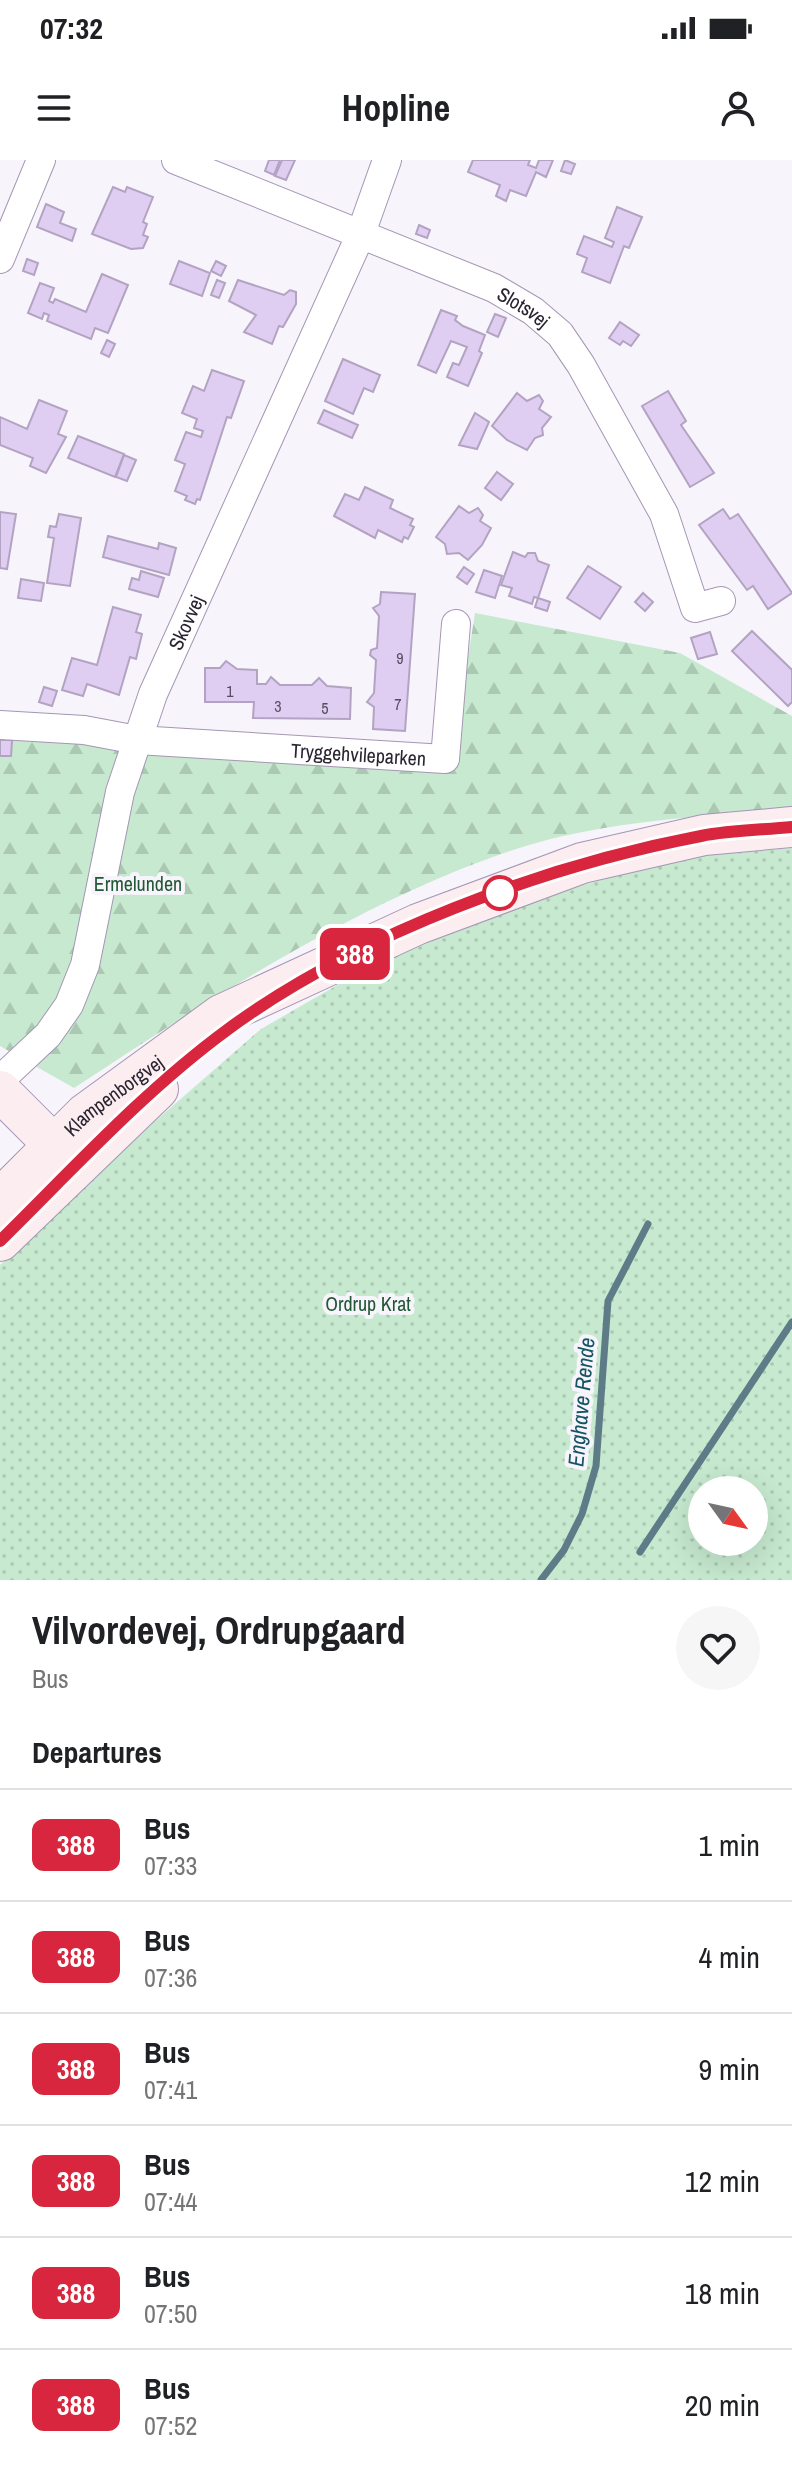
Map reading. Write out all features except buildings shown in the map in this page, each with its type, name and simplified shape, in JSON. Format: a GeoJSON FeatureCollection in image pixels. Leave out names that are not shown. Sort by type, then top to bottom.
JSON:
{"type":"FeatureCollection","features":[{"type":"Feature","properties":{"kind":"street"},"geometry":{"type":"LineString","coordinates":[[0,259],[41,160]]}},
{"type":"Feature","properties":{"kind":"street","name":"Slotsvej"},"geometry":{"type":"LineString","coordinates":[[176,160],[494,288],[533,311],[560,334],[581,365],[664,514],[695,608],[721,601]]}},
{"type":"Feature","properties":{"kind":"street","name":"Skovvej"},"geometry":{"type":"LineString","coordinates":[[0,1080],[48,1035],[69,1005],[85,965],[120,792],[153,694],[360,236],[387,160]]}},
{"type":"Feature","properties":{"kind":"street","name":"Tryggehvileparken"},"geometry":{"type":"LineString","coordinates":[[137,740],[445,759],[456,624]]}},
{"type":"Feature","properties":{"kind":"street"},"geometry":{"type":"LineString","coordinates":[[0,725],[84,730],[137,740]]}},
{"type":"Feature","properties":{"kind":"street","name":"Klampenborgvej"},"geometry":{"type":"LineString","coordinates":[[0,1199],[64,1155],[227,1030],[326,968],[418,924],[582,863],[704,835],[792,827]]}},
{"type":"Feature","properties":{"kind":"street"},"geometry":{"type":"LineString","coordinates":[[0,1091],[64,1155]]}},
{"type":"Feature","properties":{"kind":"street","name":"Klampenborgvej"},"geometry":{"type":"LineString","coordinates":[[0,1241],[64,1155]]}},
{"type":"Feature","properties":{"kind":"green space","name":"Ermelunden"},"geometry":{"type":"Polygon","coordinates":[[[475,613],[680,653],[792,716],[792,810],[653,821],[583,832],[516,849],[458,870],[401,895],[288,954],[74,1088],[0,1046],[0,736],[451,766],[475,613]]]}},
{"type":"Feature","properties":{"kind":"green space","name":"Ordrup Krat"},"geometry":{"type":"Polygon","coordinates":[[[792,848],[792,1580],[0,1580],[0,1265],[98,1171],[261,1029],[379,961],[523,901],[687,857],[792,848]]]}},
{"type":"Feature","properties":{"kind":"waterway","name":"Enghave Rende"},"geometry":{"type":"LineString","coordinates":[[541,1580],[564,1550],[582,1514],[596,1466],[608,1301],[648,1224]]}},
{"type":"Feature","properties":{"kind":"waterway"},"geometry":{"type":"LineString","coordinates":[[640,1552],[792,1322]]}},
{"type":"Feature","properties":{"kind":"bus line","name":"388"},"geometry":{"type":"LineString","coordinates":[[0,1241],[123,1120],[227,1030],[326,968],[418,924],[582,863],[704,835],[792,827]]}}]}
